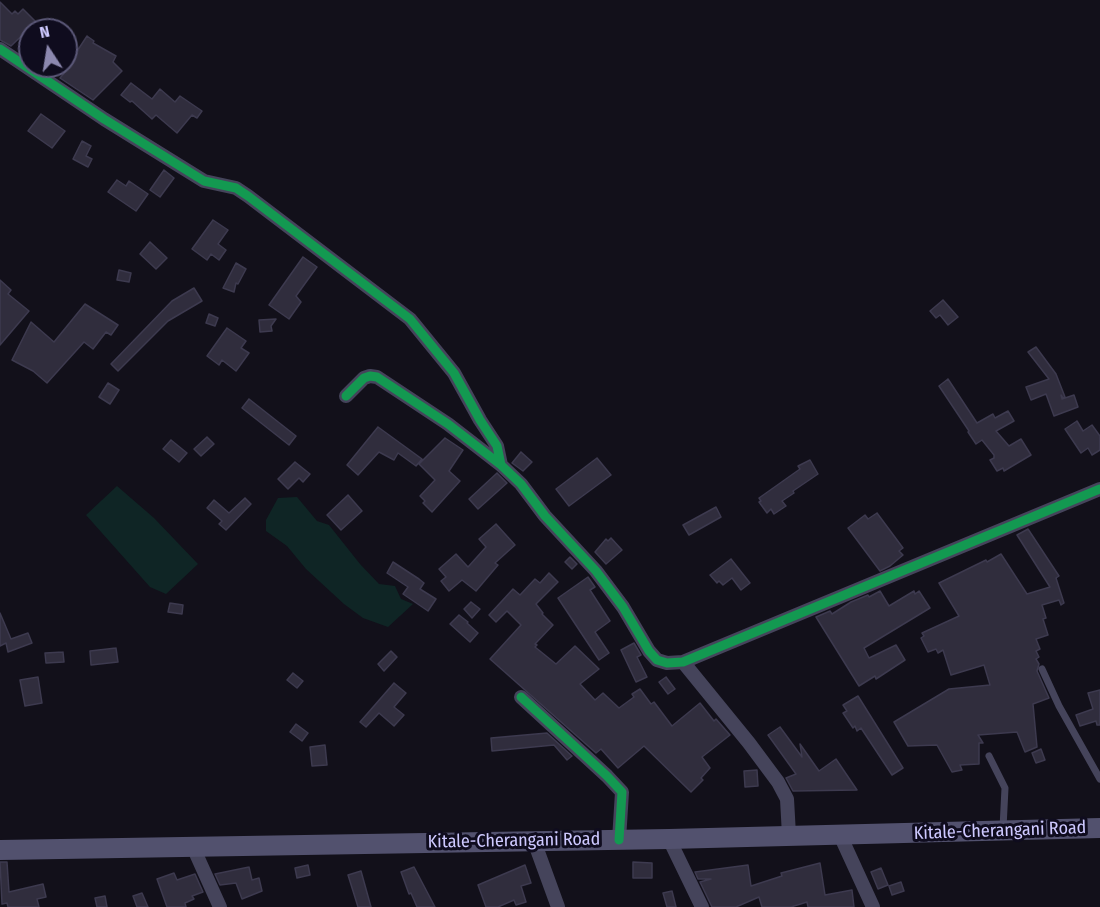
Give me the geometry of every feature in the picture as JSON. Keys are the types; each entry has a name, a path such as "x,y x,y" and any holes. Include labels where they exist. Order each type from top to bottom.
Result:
{"main road":[{"name":"Kitale-Cherangani Road","path":"0,850 669,839 1100,828"}],"street":[{"path":"0,49 104,119 204,181 236,188 410,319 454,373 497,446 501,465"},
{"path":"346,396 364,378 377,377 448,424 501,465 522,484 545,516 596,571 623,608 653,656 667,663 683,662 1100,489"},
{"path":"683,662 778,782 787,799 789,835"},
{"path":"520,697 622,792 619,840"},
{"path":"840,835 873,907"},
{"path":"669,839 702,907"},
{"path":"534,841 558,907"},
{"path":"193,847 220,907"}],"lane":[{"path":"1042,669 1059,706 1100,779"},
{"path":"989,756 1005,788 1002,831"}],"green space":[{"path":"117,486 154,518 198,564 166,594 150,587 86,515"},
{"path":"297,497 317,521 329,525 379,584 395,586 401,599 413,604 388,627 363,618 344,604 306,569 287,546 266,531 266,520 278,498"}],"building":[{"path":"0,2 12,14 15,11 18,14 23,9 32,18 18,18 18,39 11,46 0,40"},
{"path":"87,36 94,41 93,43 116,56 113,62 122,71 93,100 60,78 78,78 78,50"},
{"path":"131,83 152,99 160,89 175,102 180,96 202,111 197,118 192,115 177,133 156,115 152,119 132,101 130,102 121,95"},
{"path":"41,114 65,131 52,148 28,131"},
{"path":"82,141 91,146 86,156 92,159 88,167 73,159"},
{"path":"164,170 174,178 160,197 150,190"},
{"path":"117,180 126,186 129,181 148,194 136,211 108,192"},
{"path":"213,220 228,230 218,244 226,250 219,260 211,254 207,260 192,249"},
{"path":"150,242 167,258 156,269 140,254"},
{"path":"303,257 317,267 296,296 301,302 289,319 269,305"},
{"path":"236,263 246,269 238,284 236,283 234,292 223,288"},
{"path":"119,270 131,273 129,282 117,280"},
{"path":"0,280 11,290 8,294 29,311 0,345"},
{"path":"194,288 202,301 168,321 118,371 111,364 172,301"},
{"path":"943,300 958,317 948,325 940,315 936,318 930,311"},
{"path":"85,304 118,325 111,335 106,332 93,349 84,342 47,383 33,371 12,360 31,322 54,342"},
{"path":"209,314 218,318 215,326 206,323"},
{"path":"276,319 271,326 272,331 260,332 259,320"},
{"path":"227,328 246,341 241,348 249,353 236,371 222,360 219,365 207,356"},
{"path":"1036,347 1056,374 1065,397 1061,395 1062,399 1074,395 1078,407 1054,416 1046,394 1031,400 1026,387 1049,379 1028,352"},
{"path":"948,379 977,423 993,414 995,418 1008,411 1014,421 996,431 1009,446 1021,439 1031,455 1004,471 1003,468 997,471 990,460 994,458 994,455 982,440 976,444 939,386"},
{"path":"108,383 119,390 110,404 99,397"},
{"path":"249,399 296,436 289,445 242,408"},
{"path":"1077,421 1083,431 1092,425 1100,436 1100,450 1092,455 1088,448 1081,453 1065,429"},
{"path":"378,427 422,459 416,466 398,453 394,460 379,452 358,475 347,465"},
{"path":"207,437 214,444 201,456 194,449"},
{"path":"445,438 463,450 449,471 460,481 432,512 420,496 435,480 419,464"},
{"path":"171,440 187,453 179,462 163,449"},
{"path":"521,452 532,462 523,471 512,463"},
{"path":"597,458 611,475 569,506 556,489"},
{"path":"810,460 818,474 782,501 786,506 774,514 771,509 767,513 759,502 761,501 759,498 800,469 798,466"},
{"path":"295,462 310,474 303,482 299,478 288,489 278,479"},
{"path":"497,473 507,483 478,509 469,499"},
{"path":"348,495 362,511 341,530 327,515"},
{"path":"245,498 251,504 226,530 219,524 222,521 207,508 214,500 229,513"},
{"path":"716,507 721,517 689,535 683,525"},
{"path":"877,513 903,548 899,551 903,555 880,571 848,528 865,515 868,519"},
{"path":"496,524 515,545 495,563 498,565 476,591 462,580 449,591 441,581 446,577 439,569 456,554 468,567 486,547 479,539"},
{"path":"1028,529 1059,576 1056,578 1064,603 1061,605 1059,600 1042,605 1048,635 1036,639 1040,649 1036,651 1039,657 1036,659 1039,664 1037,671 1049,698 1033,704 1037,747 1025,752 1017,732 978,735 983,743 979,743 979,764 960,765 962,770 952,772 937,745 908,746 894,722 949,689 990,685 984,665 951,675 943,650 938,653 936,649 928,652 921,638 924,636 922,633 959,616 939,583 1001,554 1027,594 1050,587 1017,535"},
{"path":"611,538 622,550 606,564 595,552 606,539 608,541"},
{"path":"570,557 577,564 572,569 565,562"},
{"path":"731,559 750,583 741,590 732,578 723,585 719,581 717,583 710,575"},
{"path":"393,562 424,583 420,589 436,599 428,611 403,594 408,587 387,573"},
{"path":"549,573 558,582 536,604 553,625 535,644 537,645 535,647 556,664 575,646 599,669 580,684 595,700 603,693 619,708 634,697 632,694 640,689 651,704 654,702 672,726 700,703 714,721 716,719 730,735 702,757 710,768 701,778 703,780 691,792 644,746 618,768 601,749 596,753 490,659 521,625 507,611 496,622 489,615 513,589 520,595 535,579 540,583"},
{"path":"588,577 595,587 590,590 610,621 595,632 609,653 599,660 558,598"},
{"path":"880,591 889,606 914,591 915,594 919,591 930,608 864,648 869,658 896,645 905,660 876,679 875,676 859,686 816,617 830,611 832,614 851,602"},
{"path":"471,602 480,609 472,618 464,609"},
{"path":"170,603 183,605 182,614 168,612"},
{"path":"0,613 11,639 28,633 32,643 8,652 6,643 0,646"},
{"path":"459,615 478,633 470,642 450,624"},
{"path":"634,643 641,655 637,657 647,677 636,682 621,650"},
{"path":"116,648 118,662 91,665 90,651"},
{"path":"391,651 397,657 384,671 378,664"},
{"path":"63,652 64,662 46,663 45,653"},
{"path":"293,673 303,681 297,688 287,680"},
{"path":"38,677 42,703 25,706 20,680"},
{"path":"666,677 675,689 668,694 659,682"},
{"path":"394,683 406,693 394,707 404,715 394,726 379,713 366,727 360,722"},
{"path":"1100,690 1100,725 1097,725 1096,721 1080,726 1076,715 1093,709 1088,693"},
{"path":"858,696 903,768 892,775 861,728 857,731 855,726 853,728 843,713 847,711 843,705"},
{"path":"296,724 308,733 302,741 290,732"},
{"path":"780,727 802,757 800,744 819,771 836,759 857,790 793,791 786,778 796,774 768,735"},
{"path":"547,733 572,756 567,760 554,745 492,751 491,738"},
{"path":"325,745 327,765 312,766 310,747"},
{"path":"1041,749 1045,760 1036,763 1032,753"},
{"path":"757,770 758,786 745,787 744,771"},
{"path":"0,862 7,862 9,892 43,884 46,897 37,899 39,907 8,907 7,903 2,904"},
{"path":"633,862 652,863 652,878 633,878"},
{"path":"820,863 825,895 852,890 854,907 808,907 807,902 791,907 762,907 759,897 736,907 712,907 700,882 711,879 698,879 695,872 748,865 751,886 782,876 781,873"},
{"path":"308,865 310,875 297,878 295,868"},
{"path":"525,865 531,883 521,886 526,902 516,905 514,900 498,907 486,907 478,885"},
{"path":"249,867 252,880 259,878 262,891 242,899 236,883 220,885 215,874"},
{"path":"414,867 435,907 417,907 411,893 409,894 401,872"},
{"path":"881,868 888,885 878,889 871,872"},
{"path":"361,871 371,907 358,907 348,875"},
{"path":"174,873 177,880 195,874 203,892 192,896 194,899 185,903 186,907 167,907 157,879"},
{"path":"901,882 904,891 892,895 889,886"},
{"path":"672,891 676,907 667,907 663,893"},
{"path":"142,893 148,907 137,907 133,896"},
{"path":"105,896 107,907 97,907 95,898"}],"cycle path":[{"path":"0,49 104,119 204,181 236,188 410,319 454,373 497,446 501,465"},
{"path":"346,396 364,378 377,377 448,424 501,465 521,484 545,516 596,571 623,607 649,651 657,660 667,663 683,662 1100,489"},
{"path":"521,697 622,792 619,840"}]}
